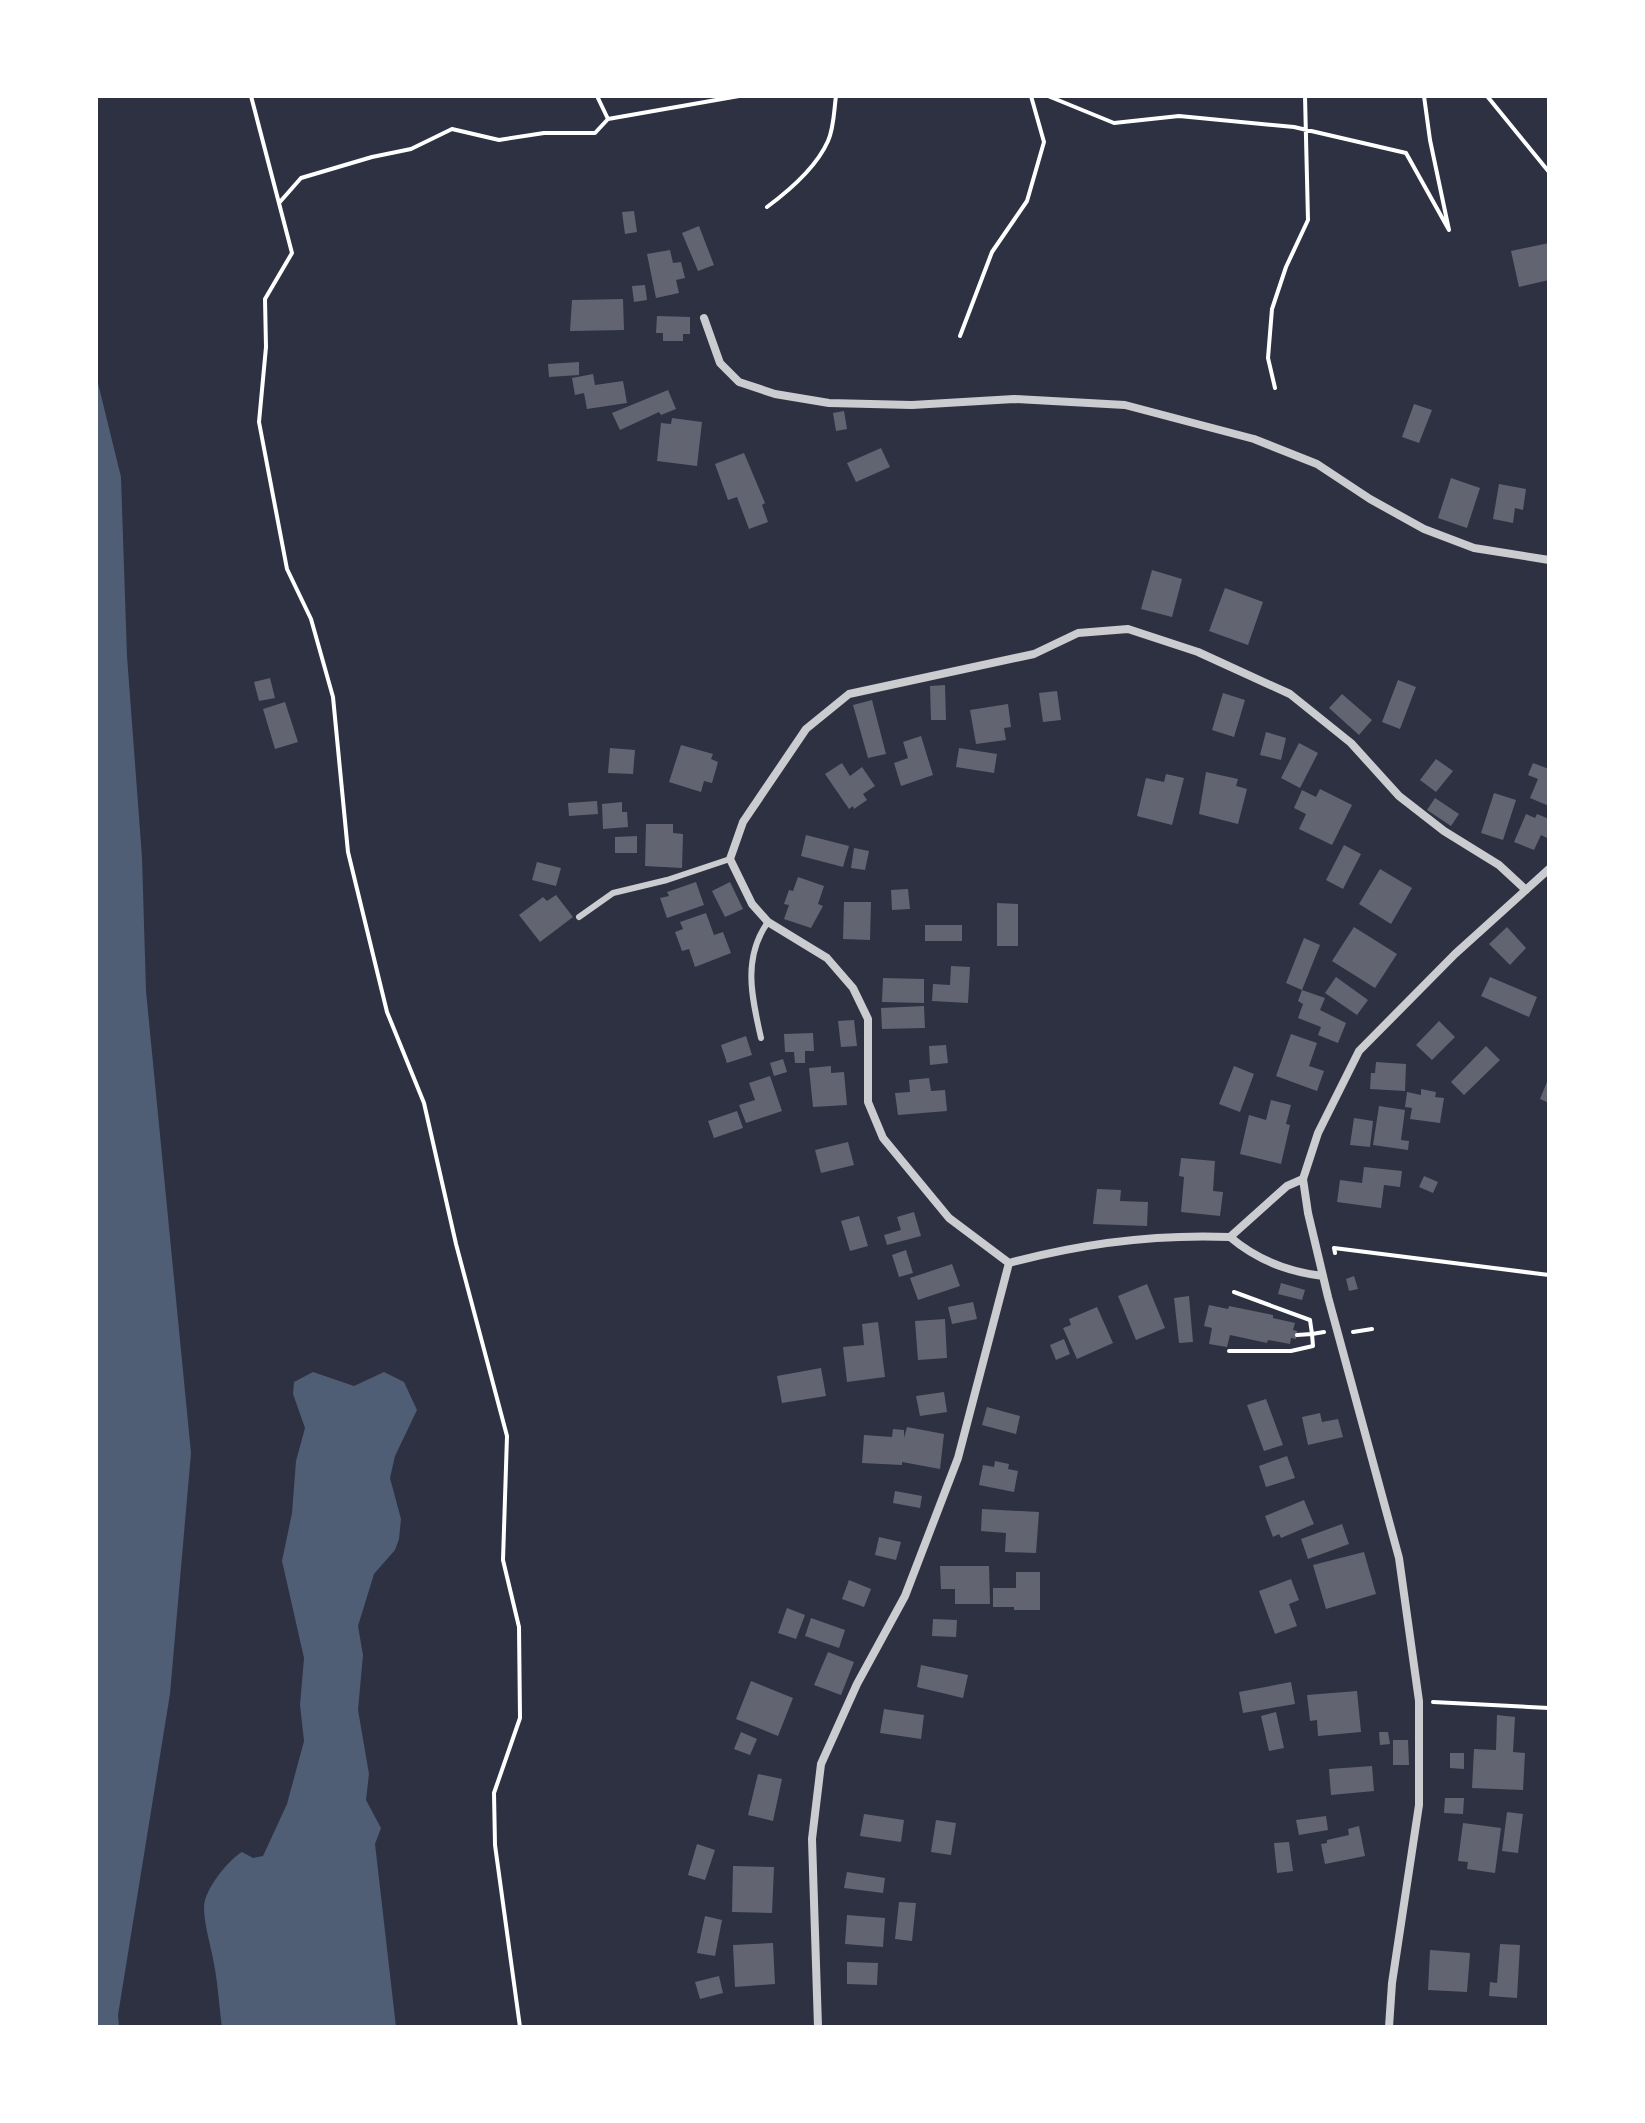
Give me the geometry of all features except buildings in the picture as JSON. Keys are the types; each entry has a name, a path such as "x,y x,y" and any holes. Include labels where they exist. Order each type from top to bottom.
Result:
{"street":[{"path":"704,318 720,363 739,382 775,394 829,403 912,405 1014,399 1125,405 1254,439 1317,464 1424,529 1474,548 1549,560"},
{"path":"1009,1263 949,1218 883,1138 868,1102 868,1019 853,988 827,958 768,922 752,904 730,859 743,822 806,729 849,694 1034,654 1078,633 1128,629 1198,652 1290,694 1351,743 1399,796 1444,831 1499,865 1526,890"},
{"path":"1389,2027 1392,1983 1419,1805 1419,1701 1399,1558 1323,1276 1303,1179 1318,1133 1359,1051 1455,954 1549,869"},
{"path":"1230,1237 1287,1186 1303,1179"},
{"path":"1009,1263 1067,1247 1177,1235 1230,1237 1246,1251 1296,1273 1323,1276"},
{"path":"818,2027 812,1839 821,1764 857,1684 905,1596 958,1458 1009,1263"}],"lane":[{"path":"579,917 613,893 667,880 730,859"},
{"path":"761,1038 751,997 750,972 758,936 768,922"}],"path":[{"path":"251,96 292,253 265,299 266,347 259,422 287,569 311,619 333,697 348,852 387,1012 424,1103 456,1244 507,1436 503,1560 519,1627 520,1718 494,1793 495,1845 520,2027"},
{"path":"597,96 608,119"},
{"path":"279,203 301,178 411,149 452,129 499,140 544,133 595,133 608,119 739,96"},
{"path":"767,207 787,192 816,160 829,139 836,96"},
{"path":"960,336 992,252 1027,201 1044,142 1031,96"},
{"path":"1048,96 1114,123 1179,116 1305,129 1406,153 1449,230 1424,96"},
{"path":"1275,388 1268,358 1272,309 1286,267 1308,220 1305,96"},
{"path":"1487,96 1549,172"},
{"path":"1334,1248 1549,1275"},
{"path":"1229,1351 1291,1351 1313,1346 1310,1320 1234,1292"},
{"path":"1339,1336 1372,1329"},
{"path":"1297,1335 1325,1332"},
{"path":"1419,1701 1549,1708"}],"water":[{"path":"96,375 121,477 127,656 142,857 146,991 191,1453 170,1694 118,2015 119,2027 96,2027"},
{"path":"313,1372 354,1386 384,1372 404,1382 417,1410 395,1456 390,1478 401,1519 399,1539 395,1550 374,1574 358,1626 363,1655 358,1710 369,1774 366,1800 381,1828 375,1844 396,2027 222,2027 205,1921 205,1900 224,1868 242,1852 253,1858 263,1856 287,1804 304,1741 300,1705 304,1658 282,1561 292,1513 296,1461 305,1428 293,1394 294,1382"}]}
